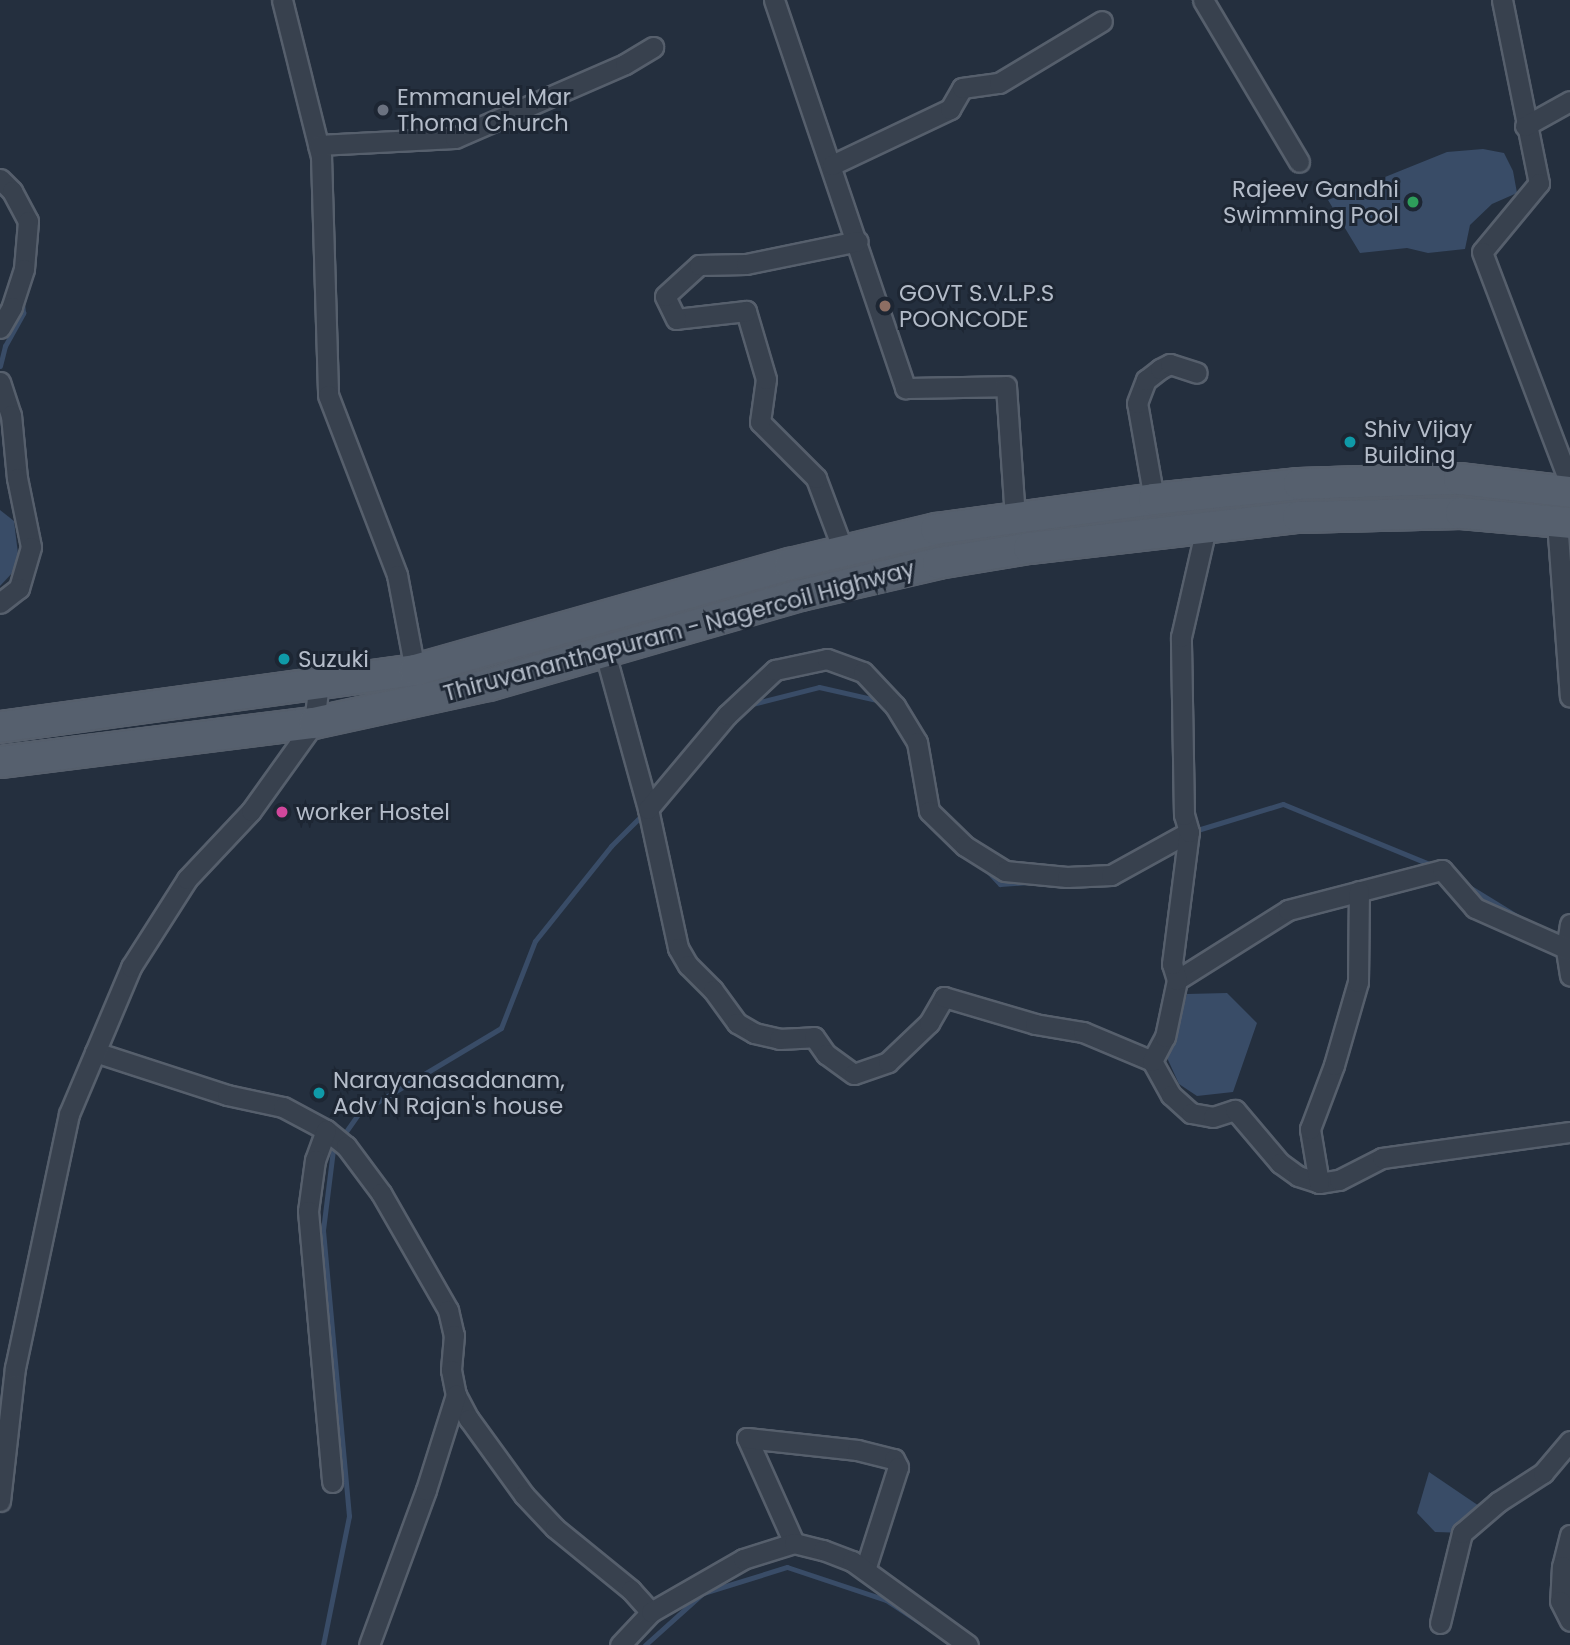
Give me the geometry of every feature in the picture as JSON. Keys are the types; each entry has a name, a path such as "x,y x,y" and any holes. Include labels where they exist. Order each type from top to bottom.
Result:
{"main road":[{"name":"Thiruvananthapuram - Nagercoil Highway","path":"0,727 415,670 843,550 936,529 1154,499 1299,484 1460,479 1570,492"},
{"name":"Thiruvananthapuram - Nagercoil Highway","path":"0,762 314,723 489,685 801,595 938,563 1062,543 1298,517 1461,513 1564,522"}],"street":[{"path":"282,0 318,145 328,395 397,575 415,670"},
{"path":"774,0 858,241 905,388 1006,386 1014,519"},
{"path":"1203,0 1299,162"},
{"path":"1502,0 1525,127 1539,183 1482,252 1570,484"},
{"path":"832,165 950,109 962,88 999,83 1102,21"},
{"path":"318,145 455,138 625,64 653,47"},
{"path":"1525,127 1570,101"},
{"path":"0,179 12,191 28,221 24,269 12,307 0,328"},
{"path":"843,550 816,478 760,422 766,379 746,311 676,319 665,296 699,265 746,264 858,241"},
{"path":"1154,499 1137,403 1146,380 1160,369 1170,364 1197,373"},
{"path":"0,382 11,415 17,478 32,547 19,588 0,603"},
{"path":"1564,522 1570,696"},
{"path":"1153,1061 1165,1037 1178,980 1172,964 1189,832 1184,815 1181,636 1206,528"},
{"path":"605,653 648,809 677,948 737,1023 754,1033 779,1039 814,1037 826,1054 854,1074 888,1062 929,1023 944,997 1035,1024 1083,1032 1153,1061 1171,1095 1191,1113 1213,1117 1235,1110 1280,1163 1298,1176 1319,1183 1339,1180 1382,1158 1570,1132"},
{"path":"648,809 727,715 775,670 827,659 863,672 895,706 917,742 929,811 965,846 1005,871 1067,877 1111,875 1189,832"},
{"path":"0,1501 15,1368 69,1114 131,967 187,879 251,811 314,723 318,684"},
{"path":"1178,980 1288,910 1441,870 1475,908 1569,939 1570,976"},
{"path":"1319,1183 1310,1129 1334,1065 1358,982 1360,891"},
{"path":"95,1052 227,1095 283,1107 326,1130 346,1146 381,1193 448,1310 454,1335 451,1370 456,1395 495,1457 524,1495 555,1528 631,1590 651,1612"},
{"path":"326,1130 315,1160 308,1211 332,1482"},
{"path":"369,1645 456,1395"},
{"path":"794,1543 747,1438 856,1450 894,1459 898,1467 865,1570"},
{"path":"1440,1623 1462,1534 1498,1502 1543,1473 1570,1441"},
{"path":"1570,1535 1562,1566 1560,1601 1570,1621"},
{"path":"620,1645 651,1612 743,1559 794,1543 823,1550 865,1570 968,1645"}],"water":[{"name":"Rajeev Gandhi Swimming Pool","path":"1483,149 1504,153 1513,171 1517,193 1492,204 1470,225 1465,249 1428,253 1407,248 1360,253 1328,200 1447,152"},
{"path":"0,510 14,521 19,562 0,586"},
{"path":"1227,993 1257,1023 1233,1092 1197,1096 1179,1084 1163,1049 1178,1022 1187,994"},
{"path":"1429,1472 1485,1510 1468,1533 1435,1532 1417,1513"}],"waterway":[{"path":"0,366 5,346 23,313 22,301"},
{"path":"748,705 819,687 881,701"},
{"path":"1194,831 1283,804 1434,866"},
{"path":"323,1645 349,1516 323,1230 333,1150 359,1113 501,1028 535,941 611,846 643,814"},
{"path":"985,868 1000,884 1028,882"},
{"path":"1464,884 1518,917"},
{"path":"645,1645 703,1593 787,1567 886,1600 924,1625"}],"place":[{"name":"Emmanuel Mar Thoma Church","path":"383,110"},
{"name":"Rajeev Gandhi Swimming Pool","path":"1413,202"},
{"name":"GOVT S.V.L.P.S POONCODE","path":"885,306"},
{"name":"Shiv Vijay Building","path":"1350,442"},
{"name":"Suzuki","path":"284,659"},
{"name":"worker Hostel","path":"282,812"},
{"name":"Narayanasadanam, Adv N Rajan's house","path":"319,1093"}]}
